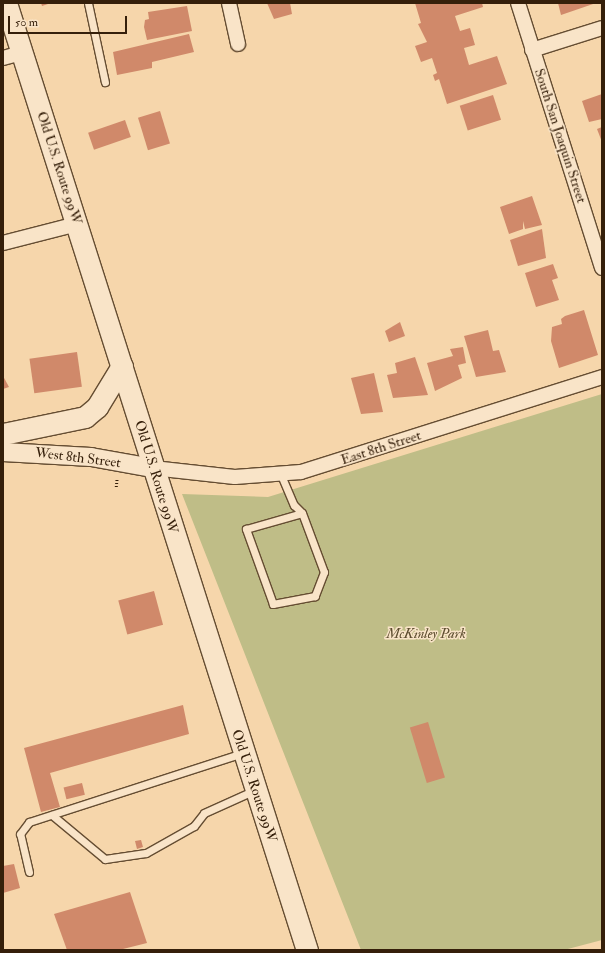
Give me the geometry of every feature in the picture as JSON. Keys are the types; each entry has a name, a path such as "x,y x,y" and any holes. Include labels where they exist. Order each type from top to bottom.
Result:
{"main road":[{"name":"Old U.S. Route 99W","path":"6,3 13,55 77,224 243,753 307,950"},
{"path":"3,434 85,417 97,408 122,366"}],"street":[{"path":"229,3 238,44"},
{"name":"South San Joaquin Street","path":"518,3 602,268"},
{"path":"532,50 602,28"},
{"path":"3,243 77,224"},
{"name":"East 8th Street","path":"153,468 235,477 281,475 338,461 602,377"},
{"name":"West 8th Street","path":"3,452 91,456 153,468"}],"lane":[{"path":"88,3 105,82"},
{"path":"281,475 294,505 302,513 324,572 320,589 315,596 273,604 246,529 302,513"},
{"path":"29,872 20,834 28,822 243,753"},
{"path":"52,815 105,859 146,853 194,826 204,813 255,790"}],"path":[{"path":"116,487 117,478"}],"green space":[{"name":"McKinley Park","path":"602,394 602,940 564,950 361,950 182,494 268,497"}],"building":[{"path":"41,3 51,3 42,6"},
{"path":"267,3 290,3 292,14 274,19"},
{"path":"415,3 482,3 483,7 455,16 460,31 470,28 475,45 464,48 469,65 497,56 507,84 447,104 439,79 435,81 433,75 437,73 432,58 421,62 415,46 427,42 418,24 421,23"},
{"path":"558,3 596,3 561,15"},
{"path":"187,6 192,31 147,40 144,27 145,20 149,19 148,12"},
{"path":"189,34 194,52 152,62 152,68 117,75 113,52"},
{"path":"602,94 602,119 589,122 582,101"},
{"path":"493,95 501,120 468,131 460,106"},
{"path":"160,111 170,144 148,150 138,118"},
{"path":"125,120 131,137 94,150 88,133"},
{"path":"602,127 602,142 597,129"},
{"path":"532,196 542,225 525,229 523,221 523,229 509,234 500,207"},
{"path":"542,229 546,258 518,266 510,240"},
{"path":"553,264 558,278 552,280 559,300 536,307 525,273"},
{"path":"584,310 598,355 559,368 551,341 552,327 562,324 561,319 565,316"},
{"path":"400,322 405,336 389,342 385,331"},
{"path":"488,330 493,351 499,350 506,372 476,377 464,336"},
{"path":"463,347 466,363 458,365 462,378 435,391 427,363 453,356 450,349"},
{"path":"77,352 82,387 34,393 29,359"},
{"path":"415,357 428,395 393,398 387,375 397,373 395,363"},
{"path":"374,373 383,412 361,414 351,378"},
{"path":"3,376 9,387 3,389"},
{"path":"154,591 163,625 127,634 118,601"},
{"path":"183,705 189,734 50,773 60,807 41,812 24,748"},
{"path":"428,722 445,777 427,783 410,728"},
{"path":"82,783 85,795 66,799 64,788"},
{"path":"141,840 143,847 137,849 135,841"},
{"path":"14,864 20,888 3,893 3,866"},
{"path":"130,892 147,943 119,950 67,950 54,914"}]}
